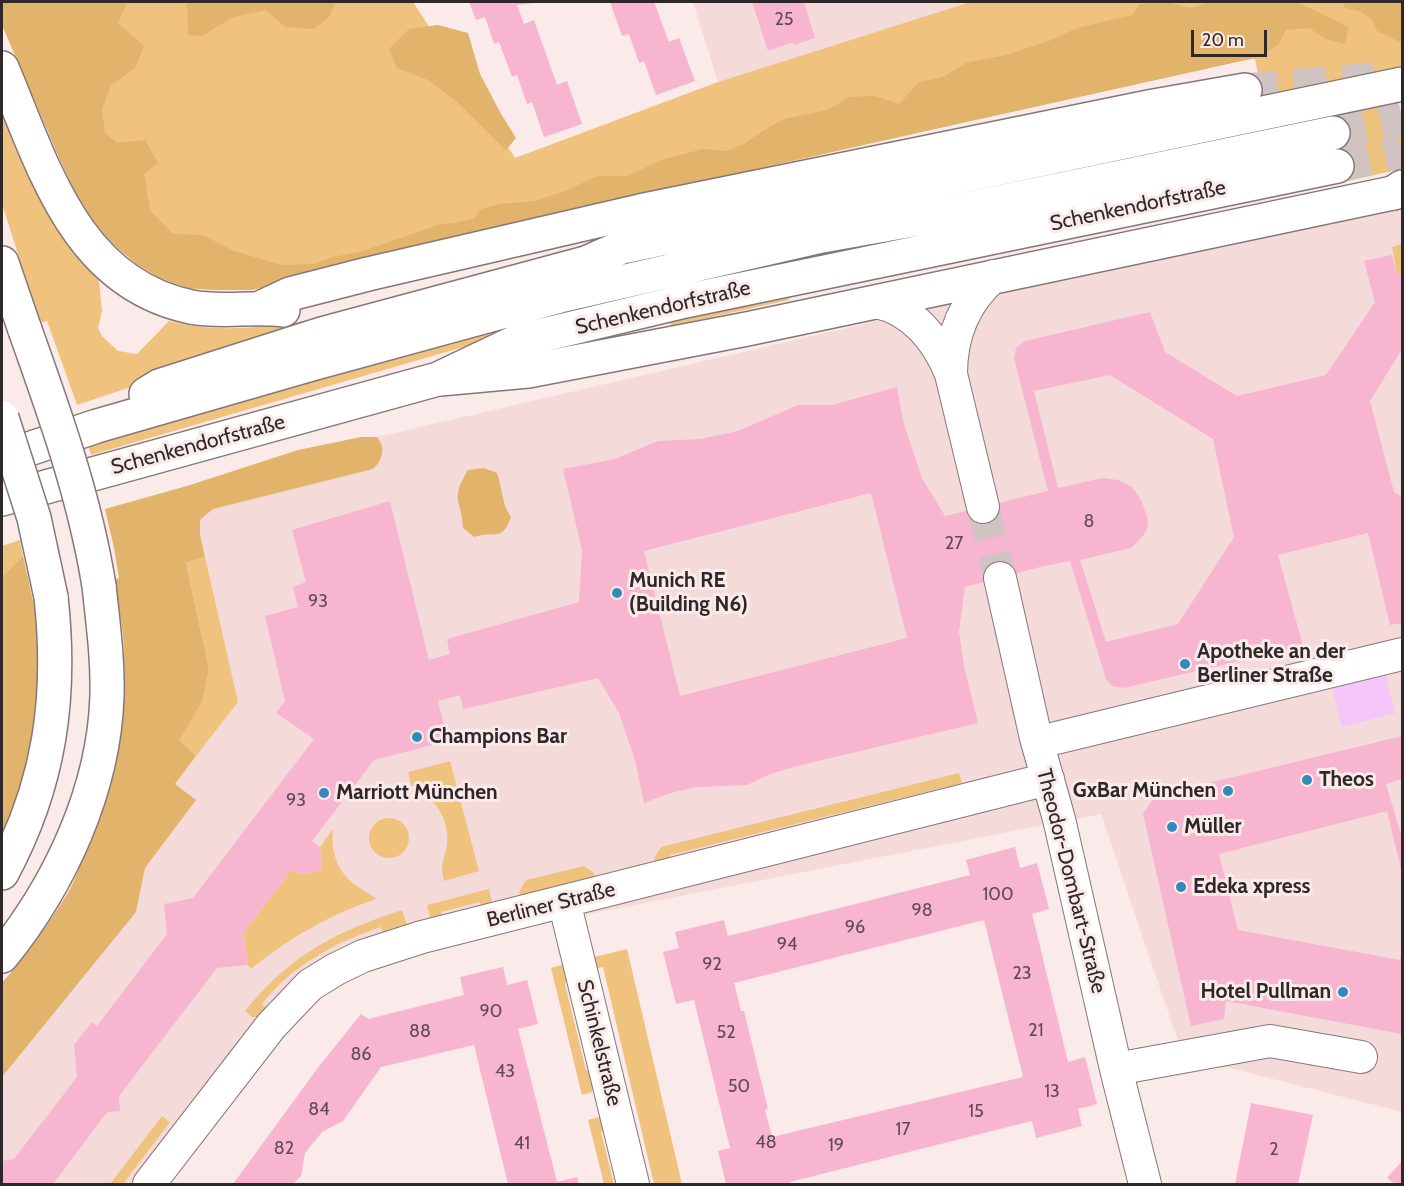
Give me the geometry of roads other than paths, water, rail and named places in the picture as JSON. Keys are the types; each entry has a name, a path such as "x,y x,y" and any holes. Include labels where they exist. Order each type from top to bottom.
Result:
{"main road":[{"path":"2,68 65,212 95,253 114,271 162,300 194,308 226,311 261,308 292,312 369,298 580,248 622,248"},
{"path":"97,426 159,386 322,334 586,263 622,248 1396,89"},
{"path":"261,308 290,294 368,274 640,211 1144,108 1245,90"},
{"name":"Schenkendorfstraße","path":"2,458 97,426 418,334 560,296 822,236 918,219 1333,133"},
{"name":"Schenkendorfstraße","path":"2,499 438,379 518,341 685,301 1337,166"},
{"path":"438,379 528,371 876,302 1399,191"},
{"path":"2,263 78,488 99,586 106,651 107,698 95,769 80,820 61,868 29,919 2,956"},
{"path":"2,418 34,518 51,597 55,632 55,698 50,736 34,802 2,873"}],"street":[{"path":"951,374 953,345 965,312 977,292 994,276"},
{"path":"876,302 896,308 916,322 938,347 951,374 983,507"},
{"name":"Theodor-Dombart-Straße","path":"1000,578 1036,738 1059,819 1145,1185"},
{"path":"1056,738 1402,654"},
{"name":"Berliner Straße","path":"149,1185 271,1026 310,985 336,969 422,937 1048,779"},
{"name":"Schinkelstraße","path":"564,901 633,1185"},
{"path":"1116,1069 1270,1041 1361,1056"}],"tunnel":[{"path":"1245,90 1374,79"},
{"path":"1333,133 1402,118"},
{"path":"1337,166 1402,152"},
{"path":"983,507 1000,578"}],"place":[{"name":"Munich RE (Building N6)","path":"617,593"},
{"name":"Apotheke an der Berliner Straße","path":"1185,664"},
{"name":"Champions Bar","path":"417,737"},
{"name":"Theos","path":"1307,780"},
{"name":"GxBar München","path":"1228,791"},
{"name":"Marriott München","path":"324,793"},
{"name":"Müller","path":"1172,827"},
{"name":"Edeka xpress","path":"1181,887"},
{"name":"Hotel Pullman","path":"1343,992"}]}
